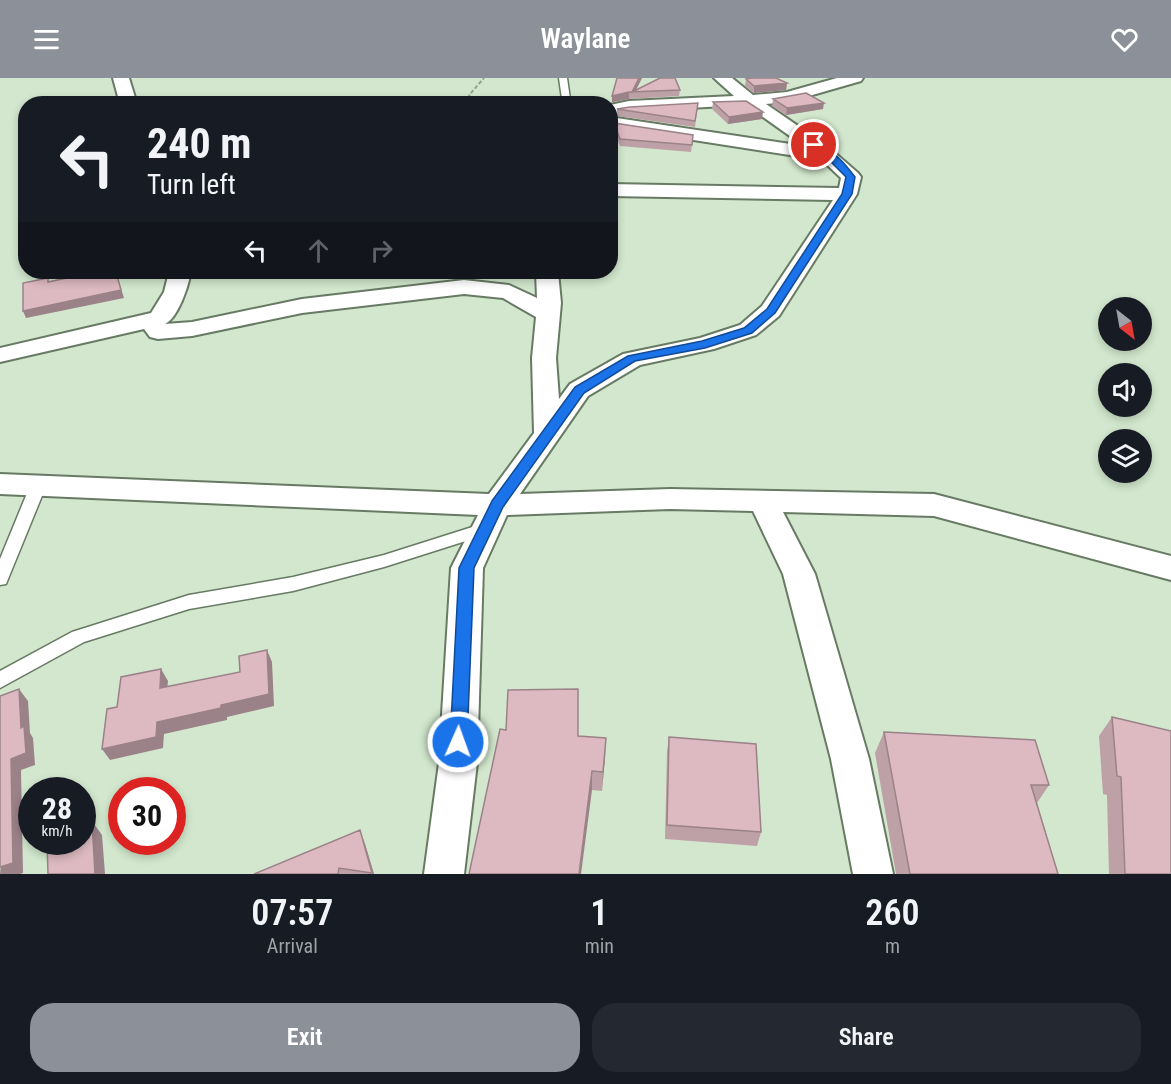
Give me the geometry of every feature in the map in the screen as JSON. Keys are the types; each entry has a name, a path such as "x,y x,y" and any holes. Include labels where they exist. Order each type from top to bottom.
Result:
{"street":[{"path":"121,78 127,96"},
{"path":"444,874 458,763 467,568 491,517 547,432 579,390 602,374 632,358 705,344 748,330 771,311 847,194 851,177 832,157 750,101 722,78"},
{"path":"618,108 750,101 788,96 855,78"},
{"path":"618,123 710,134 746,143 832,157"},
{"path":"618,190 847,194"},
{"path":"0,355 160,318 175,292 178,279"},
{"path":"547,279 548,314 544,358 547,432"},
{"path":"150,320 158,332 192,329 302,306 464,288 509,291 548,314"},
{"path":"0,484 491,517 670,499 934,505 1171,568"},
{"path":"763,502 799,574 850,759 873,874"}],"lane":[{"path":"563,78 566,96"},
{"path":"0,579 38,486"},
{"path":"0,680 78,637 189,602 293,584 384,561 491,517"}],"path":[{"path":"469,96 484,78"}],"building":[{"path":"617,78 639,78 632,92 612,96"},
{"path":"660,78 675,78 680,90 632,92"},
{"path":"776,78 787,83 754,86 746,79"},
{"path":"806,93 824,103 787,108 773,99"},
{"path":"746,101 763,112 729,117 713,102"},
{"path":"698,103 695,121 618,109"},
{"path":"618,124 693,135 692,145 620,139"},
{"path":"43,279 48,279 48,282 62,279 118,279 121,290 23,311 23,283"},
{"path":"267,650 269,694 221,705 221,708 157,722 156,737 102,749 107,709 117,707 121,677 161,669 160,688 240,672 239,656"},
{"path":"19,689 21,728 24,726 26,753 11,759 13,863 0,867 0,696"},
{"path":"578,689 578,736 606,738 603,772 592,771 579,874 469,874 500,729 506,730 508,690"},
{"path":"1112,717 1171,731 1171,874 1125,874 1121,777 1117,776"},
{"path":"884,732 1035,740 1049,785 1031,785 1058,874 910,874"},
{"path":"669,737 756,744 761,832 667,825"},
{"path":"360,830 372,873 339,868 338,874 254,874"},
{"path":"47,855 94,855 95,874 48,874"}],"route":[{"path":"458,742 467,568 497,505 579,390 602,374 632,358 705,344 748,330 771,311 847,194 851,177 832,157 814,145"}]}
